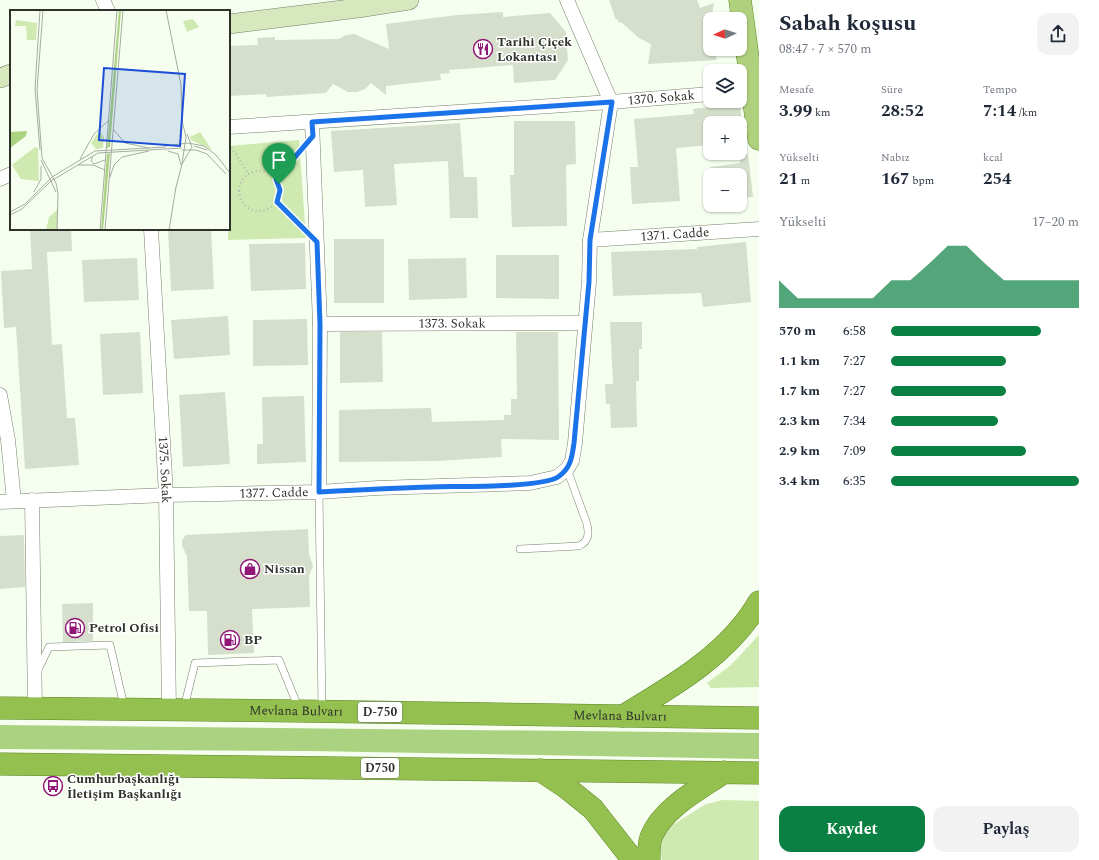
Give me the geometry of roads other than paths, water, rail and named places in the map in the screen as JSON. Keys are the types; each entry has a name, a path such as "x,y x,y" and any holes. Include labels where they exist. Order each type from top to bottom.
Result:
{"highway":[{"path":"623,716 696,669 741,630 759,602"},
{"name":"Mevlana Bulvarı","path":"0,708 176,711 322,711 759,718"},
{"name":"D750","path":"0,764 759,773"},
{"path":"540,770 567,788 594,810 633,860"},
{"path":"649,860 651,837 656,826 680,803 724,772"}],"main road":[{"path":"230,24 409,0"},
{"path":"740,0 744,64"},
{"path":"0,78 10,74"},
{"path":"747,94 759,139"}],"street":[{"path":"102,0 107,10"},
{"path":"567,0 612,102 590,240 585,323 574,443 572,461 567,469"},
{"name":"1370. Sokak","path":"230,127 313,129 703,95"},
{"path":"313,129 320,324 319,492"},
{"path":"0,179 10,174"},
{"name":"1371. Cadde","path":"590,240 759,229"},
{"name":"1375. Sokak","path":"151,230 176,711"},
{"name":"1373. Sokak","path":"320,324 585,323"},
{"path":"0,395 8,440 14,501"},
{"name":"1377. Cadde","path":"0,502 166,495 319,492 377,488 530,483 557,477 567,469"},
{"path":"32,500 35,709"}],"lane":[{"path":"520,549 579,546 586,541 589,532 587,524 567,469"},
{"path":"319,492 322,711"},
{"path":"35,676 49,647 110,645 125,710"},
{"path":"176,711 195,663 279,660 299,711"}],"place":[{"name":"Tarihi Çiçek Lokantası","path":"483,49"},
{"name":"Nissan","path":"250,569"},
{"name":"Petrol Ofisi","path":"75,628"},
{"name":"BP","path":"230,640"},
{"name":"Cumhurbaşkanlığı İletişim Başkanlığı","path":"53,786"}]}
